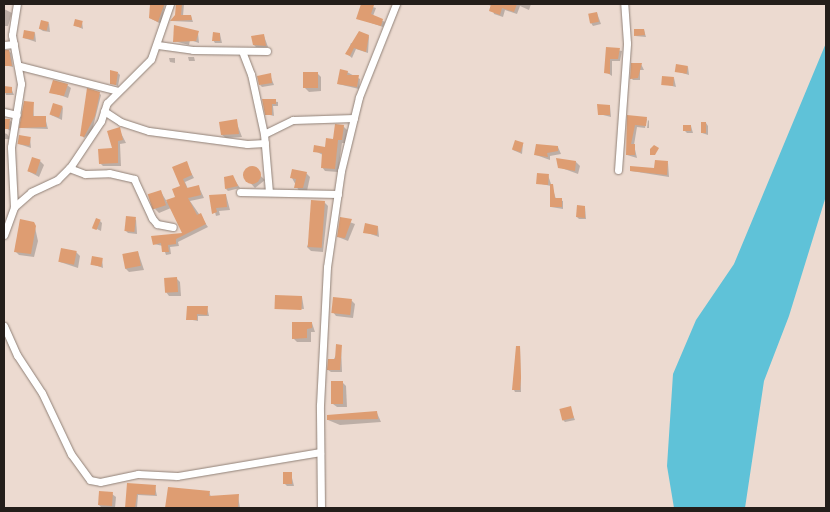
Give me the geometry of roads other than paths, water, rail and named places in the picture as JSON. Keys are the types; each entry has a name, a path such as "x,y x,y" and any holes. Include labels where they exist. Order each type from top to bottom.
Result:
{"street":[{"path":"4,235 14,206 11,147 20,66 14,44 17,4"},
{"path":"14,206 69,168 94,133 104,111 118,91 151,60 158,45 170,4"},
{"path":"321,508 320,452 327,267 338,194 354,118 396,4"},
{"path":"618,170 627,43 624,4"},
{"path":"4,44 14,44"},
{"path":"158,45 193,50 267,51"},
{"path":"242,51 251,74 264,134 270,192"},
{"path":"20,66 118,91"},
{"path":"104,111 121,122 149,131 247,144 265,143"},
{"path":"4,112 16,114"},
{"path":"264,134 294,120 354,118"},
{"path":"69,168 85,174 109,174 134,179 152,218 157,224 173,227"},
{"path":"240,192 338,194"},
{"path":"4,326 17,355 42,393 71,454 90,480 100,482 138,474 178,476 320,452"}],"water":[{"path":"826,43 826,196 789,316 764,381 745,508 674,508 667,466 673,374 696,320 734,264"}]}
